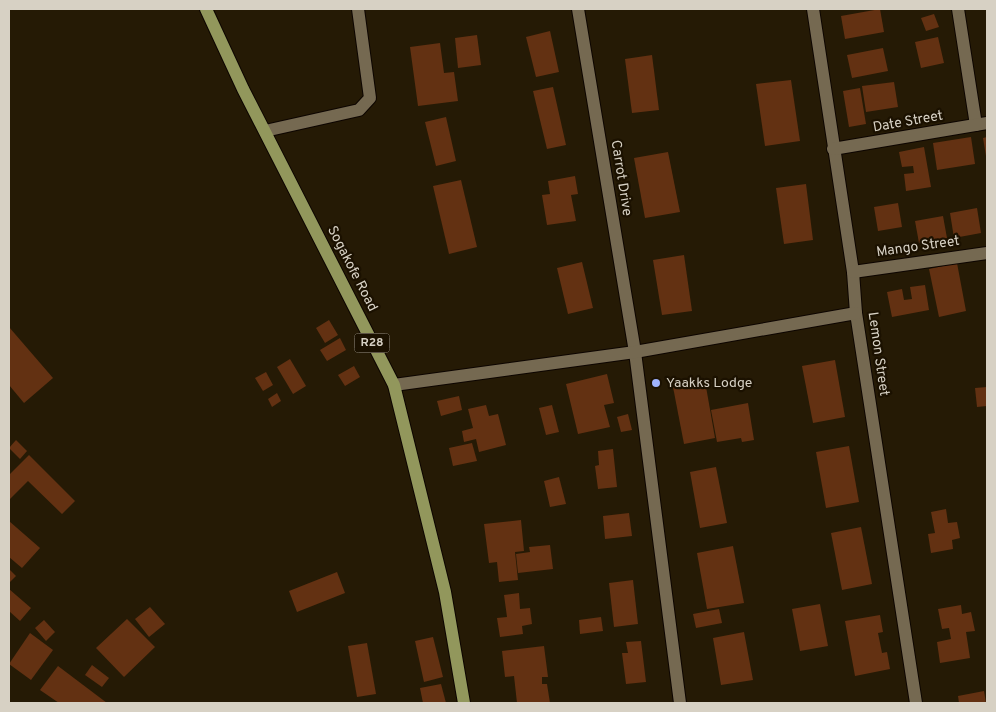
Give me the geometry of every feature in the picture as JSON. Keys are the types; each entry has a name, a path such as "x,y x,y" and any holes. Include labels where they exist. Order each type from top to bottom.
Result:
{"main road":[{"name":"Sogakofe Road","path":"206,9 265,131 394,385 445,592 464,703"}],"street":[{"path":"265,131 359,110 366,105 370,98 358,9"},
{"name":"Carrot Drive","path":"578,9 635,352 680,703"},
{"name":"Lemon Street","path":"813,9 853,272 856,314 916,703"},
{"path":"958,9 982,124"},
{"name":"Date Street","path":"833,150 982,124"},
{"name":"Mango Street","path":"853,272 987,253"},
{"path":"394,385 635,352 856,314"}],"building":[{"path":"880,9 884,32 845,39 841,16"},
{"path":"934,14 939,27 926,31 921,18"},
{"path":"550,31 559,72 536,77 526,37"},
{"path":"477,35 481,65 458,68 455,38"},
{"path":"938,37 944,63 921,68 915,42"},
{"path":"440,43 444,73 454,72 458,101 418,106 410,47"},
{"path":"883,48 888,71 852,78 847,55"},
{"path":"652,55 659,110 632,113 625,59"},
{"path":"791,80 800,141 765,146 756,84"},
{"path":"894,82 898,107 866,112 862,86"},
{"path":"553,87 566,145 547,149 533,91"},
{"path":"860,88 866,124 849,127 843,91"},
{"path":"446,117 456,161 436,166 425,122"},
{"path":"971,137 975,164 937,170 933,143"},
{"path":"987,137 987,156 986,156 983,138"},
{"path":"924,147 931,187 906,191 904,174 914,173 913,166 902,167 899,152"},
{"path":"668,152 680,212 645,218 634,158"},
{"path":"575,176 578,194 571,195 576,221 547,225 542,195 550,194 548,181"},
{"path":"461,180 477,247 449,254 433,186"},
{"path":"806,184 813,240 784,244 776,188"},
{"path":"898,203 902,227 878,231 874,207"},
{"path":"977,208 981,233 954,238 950,213"},
{"path":"943,216 947,238 919,243 915,221"},
{"path":"684,255 692,311 662,315 653,260"},
{"path":"582,262 593,308 568,314 557,268"},
{"path":"957,263 966,311 939,317 929,269"},
{"path":"925,285 929,310 892,317 887,292 902,289 904,300 912,299 910,287"},
{"path":"329,320 338,335 325,343 316,328"},
{"path":"9,327 53,378 24,403 9,385"},
{"path":"340,338 346,350 327,361 320,350"},
{"path":"290,359 306,386 293,394 277,367"},
{"path":"835,360 845,417 813,423 802,366"},
{"path":"354,366 360,377 345,386 338,375"},
{"path":"266,372 273,385 263,391 255,378"},
{"path":"607,374 614,403 604,405 610,427 578,434 566,384"},
{"path":"705,381 715,438 684,444 673,387"},
{"path":"987,387 987,406 977,407 975,388"},
{"path":"277,393 281,401 272,407 268,399"},
{"path":"459,396 462,410 441,416 437,401"},
{"path":"748,403 754,440 742,442 741,438 717,442 711,410"},
{"path":"486,405 489,416 498,414 506,445 479,452 476,439 464,442 462,431 473,428 468,409"},
{"path":"552,405 559,432 546,435 539,408"},
{"path":"628,414 632,430 621,432 617,417"},
{"path":"16,440 27,451 20,459 9,448"},
{"path":"472,443 477,461 453,466 449,448"},
{"path":"849,446 859,502 826,508 816,452"},
{"path":"613,449 617,487 598,489 595,466 599,465 598,451"},
{"path":"29,455 75,501 62,514 28,481 9,500 9,475"},
{"path":"716,467 727,523 700,528 690,472"},
{"path":"559,477 566,504 550,507 544,481"},
{"path":"946,509 948,523 957,522 960,538 952,540 953,549 931,553 928,534 935,533 931,512"},
{"path":"629,513 632,536 605,539 603,516"},
{"path":"521,520 524,551 515,552 518,580 499,582 497,562 489,563 484,524"},
{"path":"9,521 40,548 22,568 9,557"},
{"path":"861,527 872,584 842,590 831,533"},
{"path":"550,545 553,569 518,573 516,554 530,552 529,547"},
{"path":"733,546 744,603 707,609 697,553"},
{"path":"9,569 16,576 9,583"},
{"path":"337,572 345,593 297,612 289,591"},
{"path":"633,580 638,624 614,627 609,583"},
{"path":"9,589 31,608 20,621 9,611"},
{"path":"519,593 520,609 530,608 532,624 522,626 523,634 500,637 497,618 507,617 504,595"},
{"path":"820,604 828,646 800,651 792,609"},
{"path":"961,605 962,614 971,612 975,631 966,632 970,658 940,663 937,642 951,639 949,628 942,629 938,609"},
{"path":"150,607 165,624 149,637 135,619"},
{"path":"719,609 722,623 696,628 693,614"},
{"path":"880,615 883,632 878,633 882,653 887,652 890,669 855,676 845,621"},
{"path":"601,617 603,631 580,634 579,620"},
{"path":"127,619 155,647 124,677 96,648"},
{"path":"44,620 55,632 46,641 35,628"},
{"path":"744,632 753,680 721,685 713,638"},
{"path":"30,633 53,650 31,680 9,664"},
{"path":"433,637 443,677 424,682 415,641"},
{"path":"641,641 646,682 626,684 622,653 628,653 626,642"},
{"path":"367,643 376,694 357,697 348,646"},
{"path":"544,646 548,677 542,677 542,684 547,684 550,703 517,703 514,676 505,677 502,651"},
{"path":"92,665 109,678 102,687 85,675"},
{"path":"58,666 107,703 59,703 40,690"},
{"path":"441,684 446,703 423,703 420,688"},
{"path":"984,691 986,703 959,703 958,696"}],"place":[{"name":"Yaakks Lodge","path":"656,383"}]}
